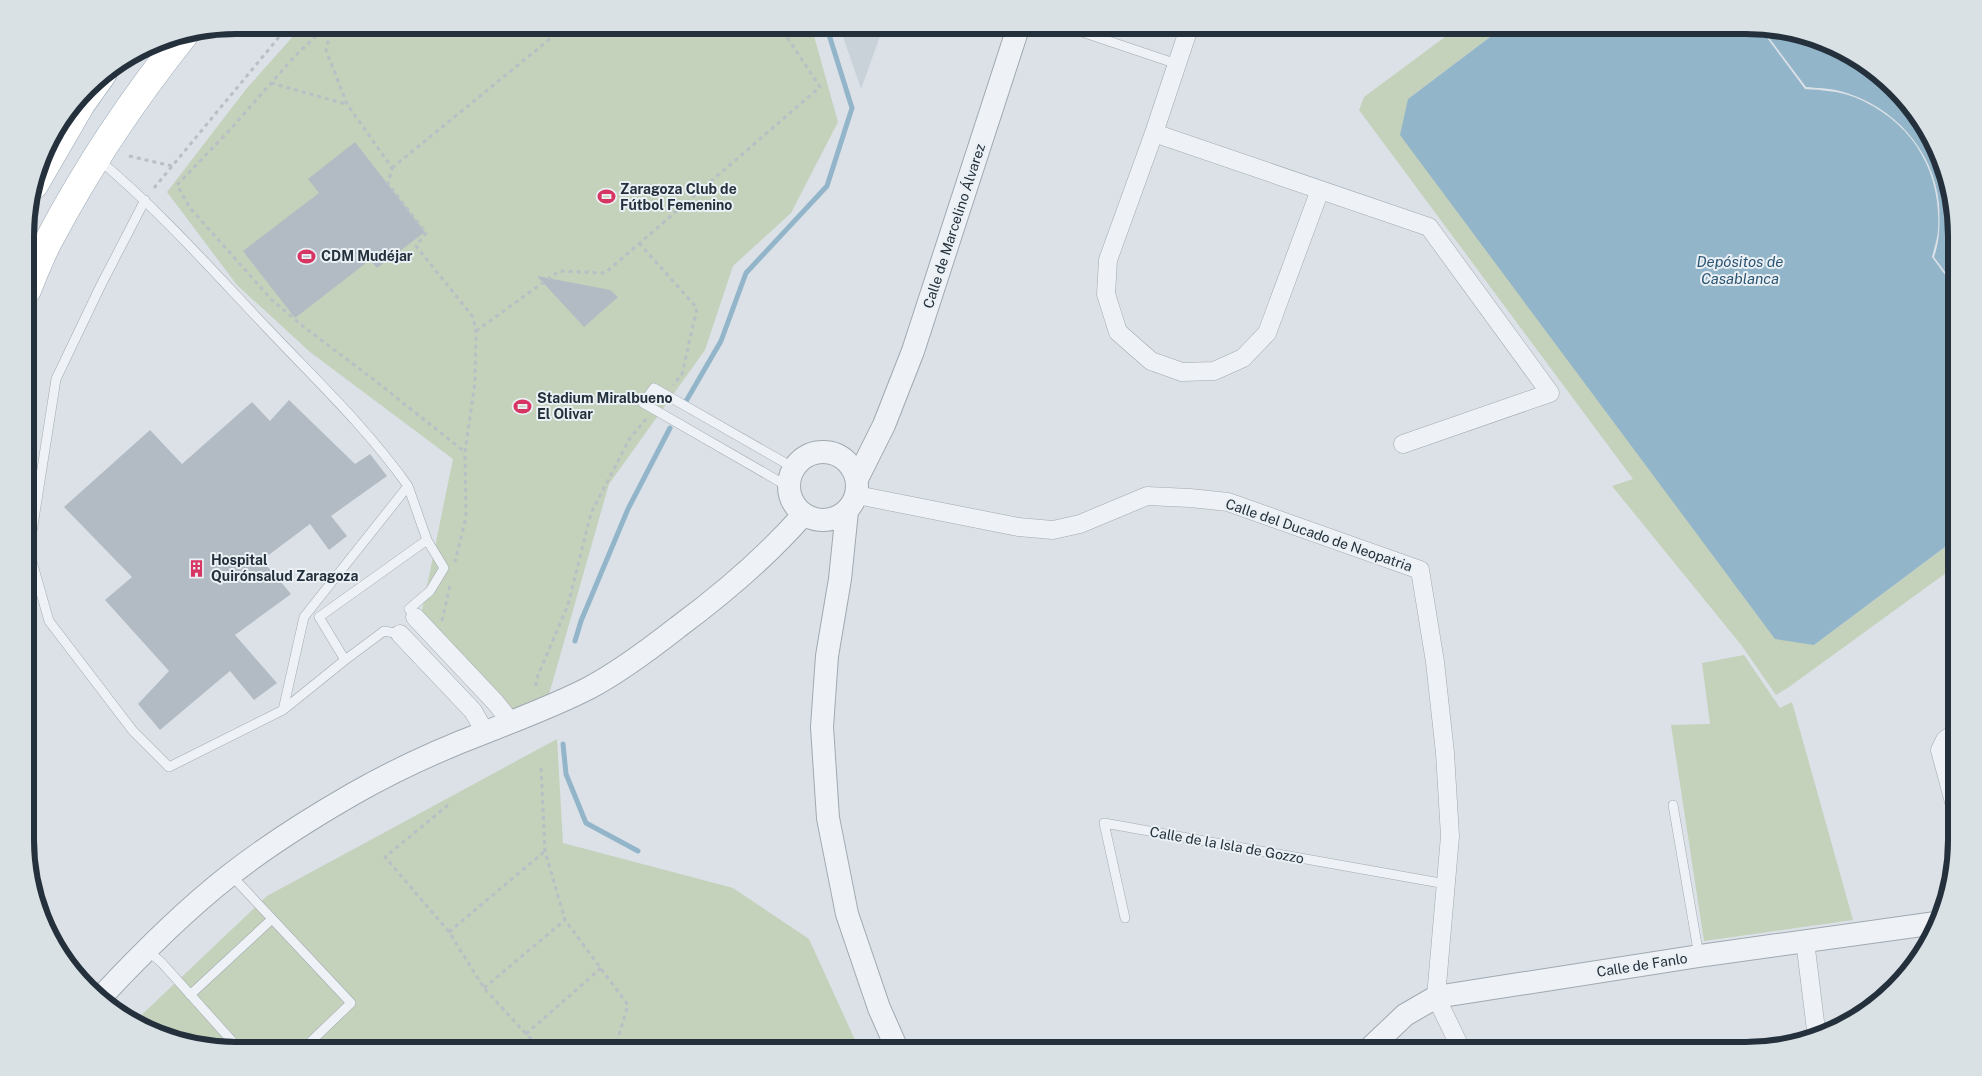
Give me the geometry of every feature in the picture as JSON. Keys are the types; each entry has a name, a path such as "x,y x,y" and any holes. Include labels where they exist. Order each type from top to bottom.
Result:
{"main road":[{"path":"34,274 49,239 96,158 116,126 179,42"},
{"path":"48,161 78,110"}],"street":[{"name":"Calle de Marcelino Álvarez","path":"894,1042 879,1008 847,914 828,818 822,727 828,656 844,545 854,495 914,351 1016,34"},
{"path":"1187,34 1154,133 1108,260 1106,294 1118,332 1151,361 1182,372 1214,372 1243,358 1267,333 1320,190"},
{"path":"1154,133 1429,227 1550,393 1403,444"},
{"name":"Calle de Marcelino Álvarez","path":"844,459 884,425"},
{"path":"817,452 836,454 844,459 850,464 854,495 842,516 827,521 810,519 803,515 790,497 791,477 800,461 817,452"},
{"name":"Calle del Ducado de Neopatria","path":"854,495 1018,527 1053,530 1080,524 1147,496 1228,502 1420,570 1435,662 1445,753 1450,836 1436,998"},
{"path":"104,994 146,949 230,874 296,829 354,794 418,762 485,732 512,723 589,688 630,663 726,590 778,543 803,515"},
{"path":"827,521 844,545"},
{"path":"414,617 495,702 512,723"},
{"path":"400,634 473,710 485,732"},
{"path":"1948,738 1940,750 1948,765"},
{"name":"Calle de Fanlo","path":"1376,1042 1405,1015 1436,998 1699,956 1930,924"},
{"path":"1805,941 1816,1030"},
{"path":"1436,998 1458,1042"}],"lane":[{"path":"1088,34 1177,64"},
{"path":"96,158 145,200 383,450 408,486 427,540 444,568 430,592 409,609 414,617"},
{"path":"34,519 56,379 101,284 145,200"},
{"path":"654,388 791,477 654,409 643,403 654,388"},
{"path":"283,710 304,617 408,486"},
{"path":"345,660 319,617 427,540"},
{"path":"34,567 49,621 133,731 169,767 283,710 384,631 400,634"},
{"path":"1673,805 1699,956"},
{"name":"Calle de la Isla de Gozzo","path":"1125,918 1104,823 1446,884"},
{"path":"230,874 351,1002 310,1042"},
{"path":"190,996 272,919"},
{"path":"146,949 233,1042"}],"path":[{"path":"154,188 282,34"},
{"path":"320,34 295,56 228,133 177,185 190,208 272,300 304,327 466,452"},
{"path":"329,34 326,50 347,104 392,168"},
{"path":"453,571 466,517 466,452 475,382 476,331 473,317 416,246 426,233 388,184 392,168 557,34"},
{"path":"476,331 559,271 605,273 820,86 785,34"},
{"path":"270,83 347,104"},
{"path":"129,156 172,166"},
{"path":"639,243 697,308 682,374 664,396"},
{"path":"536,686 536,680 568,605 591,513 630,438 654,409"},
{"path":"441,626 451,580"},
{"path":"541,768 545,851 565,920 628,1005 617,1042"},
{"path":"448,805 385,857 449,932 484,988 535,1042"},
{"path":"449,932 545,851"},
{"path":"484,988 565,920"},
{"path":"526,1034 601,968"}],"shaded area":[{"path":"842,34 881,34 861,89"}],"green space":[{"name":"Stadium Miralbueno El Olivar","path":"295,34 814,34 838,122 791,213 733,266 705,350 609,484 542,719 517,727 420,620 453,459 310,352 237,285 167,192 247,88"},
{"path":"1449,34 1494,34 1408,99 1814,645 1948,545 1948,572 1776,695 1742,646 1612,486 1633,479 1359,110 1364,97"},
{"path":"1744,655 1780,708 1792,702 1853,920 1704,941 1671,725 1710,724 1702,663"},
{"path":"557,739 563,843 733,888 809,939 856,1042 222,1042 209,1041 171,1032 139,1017 267,896"}],"water":[{"name":"Depósitos de Casablanca","path":"1494,34 1760,34 1764,34 1805,89 1842,93 1854,97 1892,119 1907,133 1919,150 1928,168 1935,188 1938,209 1938,231 1932,257 1948,279 1948,545 1814,645 1775,639 1400,135 1408,99"},
{"path":"1767,35 1811,44 1847,61 1880,84 1907,113 1927,146 1938,171 1947,209 1948,276 1934,257 1939,231 1939,204 1935,184 1929,166 1908,132 1877,107 1859,98 1840,91 1806,87"}],"building":[{"path":"355,142 425,232 377,268 370,260 295,318 243,251 319,193 308,179"},
{"path":"537,276 610,290 618,297 584,327"},
{"name":"Hospital Quirónsalud Zaragoza","path":"289,400 355,464 370,454 387,476 331,516 347,536 329,550 310,524 262,560 291,594 235,635 277,683 254,700 230,671 160,730 138,704 169,671 105,600 132,577 64,507 150,430 182,464 252,402 270,421"}],"waterway":[{"path":"685,403 721,341 746,273 827,186 852,108 829,34"},
{"path":"575,641 581,621 628,509 670,428"},
{"path":"563,744 566,774 586,823 638,851"}],"place":[{"name":"Zaragoza Club de Fútbol Femenino","path":"606,197"},
{"name":"CDM Mudéjar","path":"307,256"},
{"name":"Stadium Miralbueno El Olivar","path":"523,406"},
{"name":"Hospital Quirónsalud Zaragoza","path":"197,568"}]}
